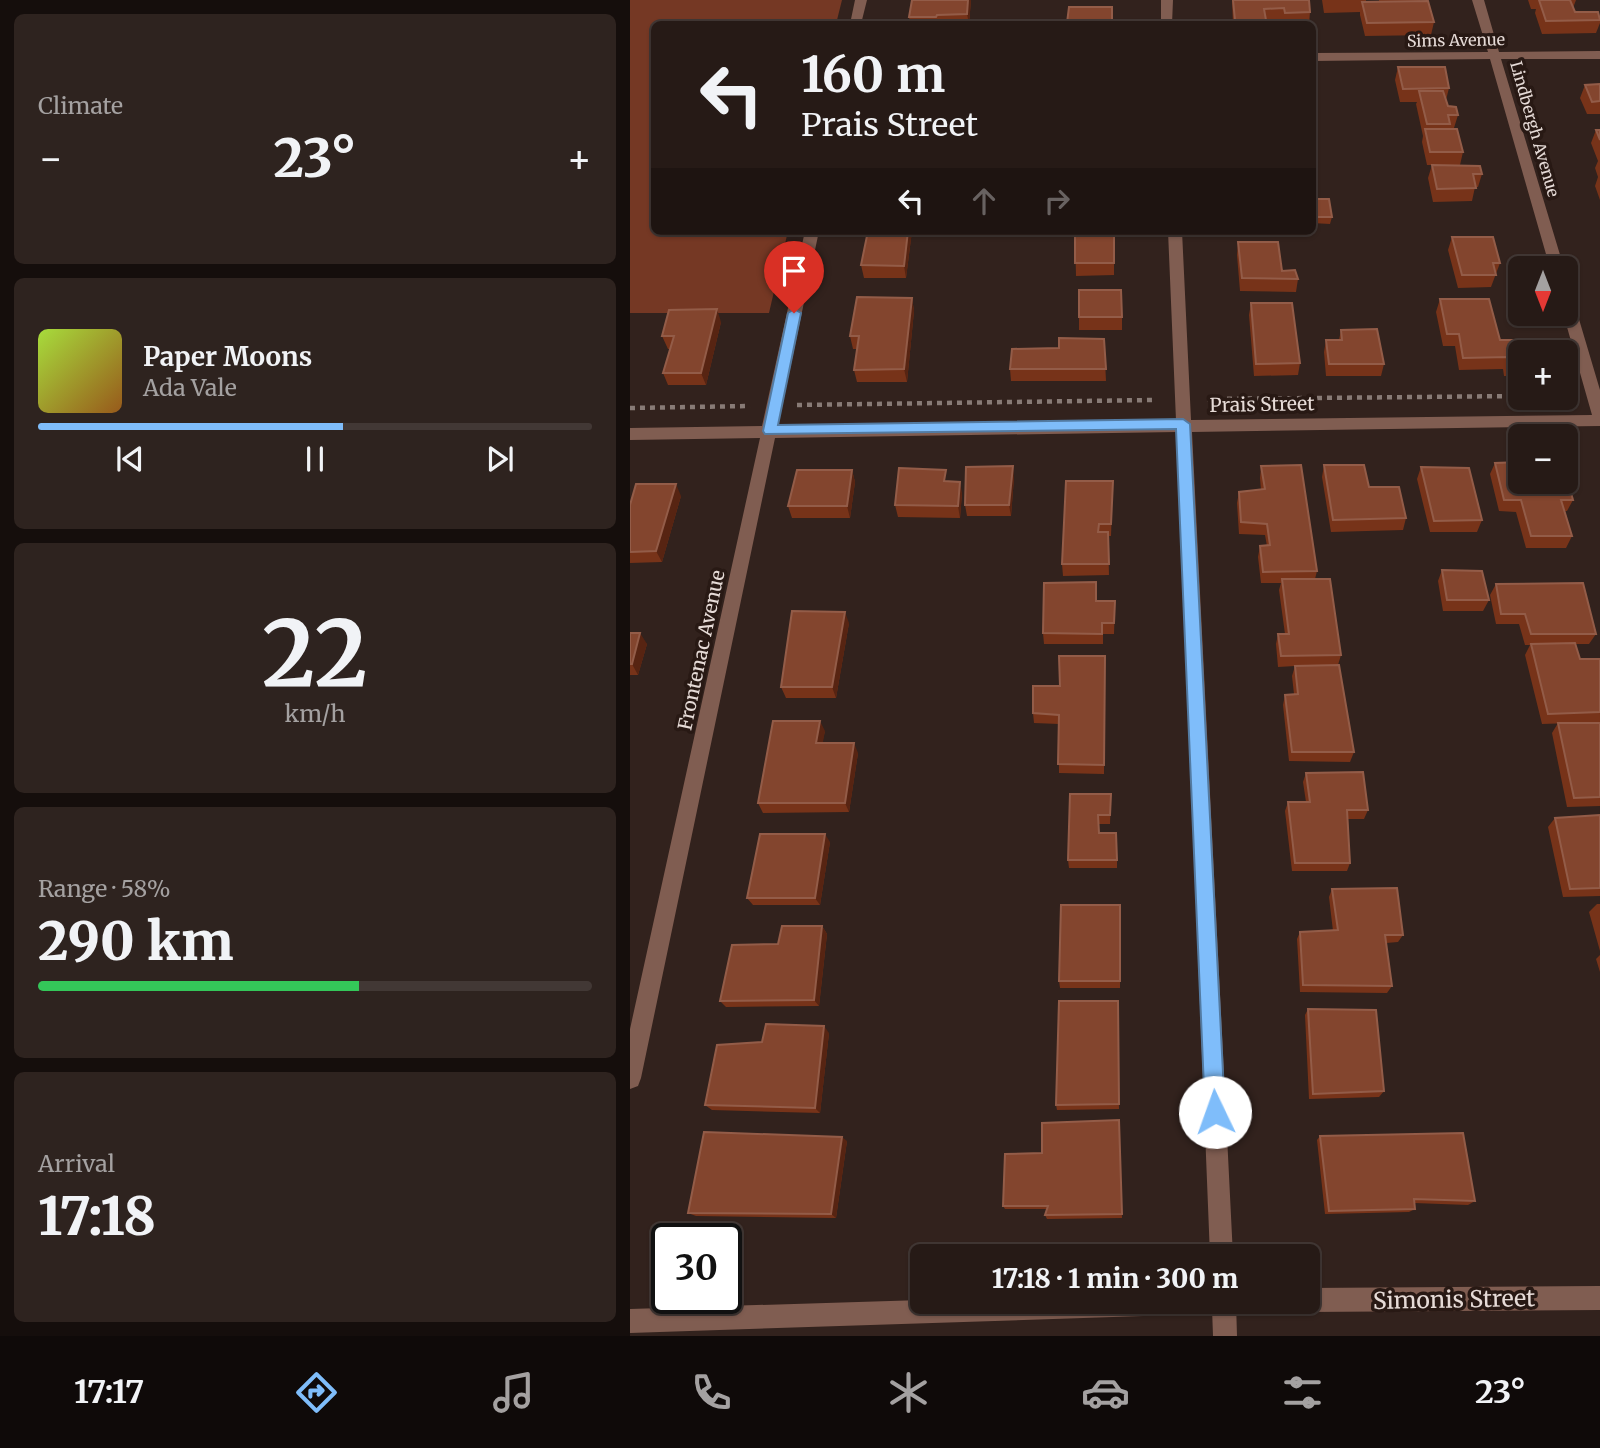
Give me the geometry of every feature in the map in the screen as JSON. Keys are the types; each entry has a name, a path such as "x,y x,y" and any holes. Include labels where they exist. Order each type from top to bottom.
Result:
{"street":[{"path":"857,21 861,0"},
{"path":"1167,0 1167,21"},
{"name":"Lindbergh Avenue","path":"1478,0 1554,256"},
{"name":"Sims Avenue","path":"1316,57 1600,55"},
{"name":"Frontenac Avenue","path":"630,1078 811,235"},
{"path":"1175,235 1221,1244"},
{"path":"1574,326 1600,418"},
{"name":"Prais Street","path":"630,434 1600,418"},
{"name":"Simonis Street","path":"1320,1300 1600,1297"},
{"path":"630,1321 910,1312"},
{"path":"1224,1314 1225,1336"}],"path":[{"path":"630,408 1508,396"},
{"path":"1153,400 1153,424"}],"shaded area":[{"path":"630,0 842,0 837,21 651,21 651,235 787,235 769,313 630,313"}],"building":[{"path":"912,0 968,0 967,14 909,17"},
{"path":"1233,0 1309,0 1310,12 1285,13 1284,8 1264,9 1266,20 1235,20"},
{"path":"1539,0 1570,0 1575,12 1598,12 1600,20 1546,21"},
{"path":"1428,1 1434,22 1367,23 1362,2"},
{"path":"1069,7 1112,7 1112,21 1067,21"},
{"path":"1398,67 1445,67 1449,88 1403,89"},
{"path":"1600,84 1600,101 1592,102 1585,85"},
{"path":"1419,91 1443,91 1448,106 1456,107 1458,115 1448,115 1450,124 1427,124"},
{"path":"1425,129 1457,129 1463,152 1430,152"},
{"path":"1432,165 1480,166 1482,174 1473,174 1476,188 1437,189"},
{"path":"1316,199 1329,199 1332,217 1316,217"},
{"path":"867,235 908,235 904,266 861,265"},
{"path":"1075,235 1114,235 1114,263 1075,263"},
{"path":"1452,237 1493,237 1500,263 1493,263 1496,275 1462,275"},
{"path":"1238,242 1278,242 1282,271 1295,270 1298,279 1242,278"},
{"path":"1079,290 1121,290 1122,317 1079,317"},
{"path":"857,297 912,298 904,369 854,370 859,336 850,336"},
{"path":"1440,299 1489,299 1500,340 1508,340 1508,357 1463,358 1459,334 1447,334"},
{"path":"1251,303 1292,303 1300,363 1256,364"},
{"path":"717,309 701,373 663,373 674,336 662,336 669,310"},
{"path":"1377,329 1384,364 1329,364 1326,340 1342,340 1341,330"},
{"path":"1059,338 1104,339 1106,369 1010,369 1012,349 1059,348"},
{"path":"1508,462 1508,494 1571,494 1573,500 1561,500 1572,536 1531,536 1521,500 1504,500 1495,463"},
{"path":"1301,465 1317,571 1263,572 1260,546 1270,545 1267,524 1241,522 1239,492 1265,489 1261,466"},
{"path":"1324,465 1364,465 1369,487 1399,487 1406,518 1333,520"},
{"path":"1013,466 1009,505 965,505 966,467"},
{"path":"1421,467 1469,468 1482,520 1434,521"},
{"path":"899,468 946,470 944,481 960,482 958,506 895,505"},
{"path":"797,470 852,470 847,506 788,506"},
{"path":"1066,481 1113,481 1111,524 1099,524 1098,532 1108,532 1109,564 1062,564"},
{"path":"636,484 676,484 656,551 630,552 630,505"},
{"path":"1442,570 1482,571 1489,600 1447,600"},
{"path":"1282,579 1330,579 1341,655 1281,656 1278,634 1289,634"},
{"path":"1096,582 1096,601 1115,601 1114,623 1102,623 1102,634 1043,633 1044,583"},
{"path":"1583,583 1596,634 1531,634 1525,614 1501,614 1496,584"},
{"path":"792,611 845,612 832,687 781,687"},
{"path":"630,633 640,633 632,664 630,664"},
{"path":"1575,643 1580,659 1600,659 1600,712 1548,714 1531,644"},
{"path":"1059,656 1105,656 1104,765 1058,764 1059,715 1033,713 1033,686 1060,686"},
{"path":"1339,665 1354,752 1292,752 1285,695 1298,694 1295,666"},
{"path":"773,721 820,721 816,743 854,743 845,803 758,803"},
{"path":"1558,723 1600,723 1600,797 1574,798"},
{"path":"1363,772 1368,810 1347,810 1350,863 1295,863 1288,802 1310,802 1306,773"},
{"path":"1070,794 1111,794 1110,815 1098,815 1099,833 1116,833 1117,860 1068,860"},
{"path":"1600,815 1600,888 1570,889 1555,818"},
{"path":"760,834 825,834 815,898 747,898"},
{"path":"1397,888 1403,935 1385,935 1392,986 1303,985 1300,932 1338,930 1332,889"},
{"path":"1061,905 1120,905 1120,981 1059,981"},
{"path":"782,926 822,926 814,1000 720,1001 732,945 778,944"},
{"path":"1059,1001 1118,1001 1119,1104 1056,1105"},
{"path":"1308,1009 1376,1010 1384,1091 1313,1094"},
{"path":"766,1024 824,1026 815,1108 705,1105 717,1045 762,1042"},
{"path":"1119,1120 1122,1214 1045,1215 1048,1206 1003,1206 1005,1154 1042,1153 1042,1123"},
{"path":"704,1132 842,1137 831,1214 688,1213"},
{"path":"1463,1133 1475,1201 1414,1199 1415,1209 1329,1211 1320,1136"}],"route":[{"path":"794,313 769,431 1183,424 1215,1112"}]}
